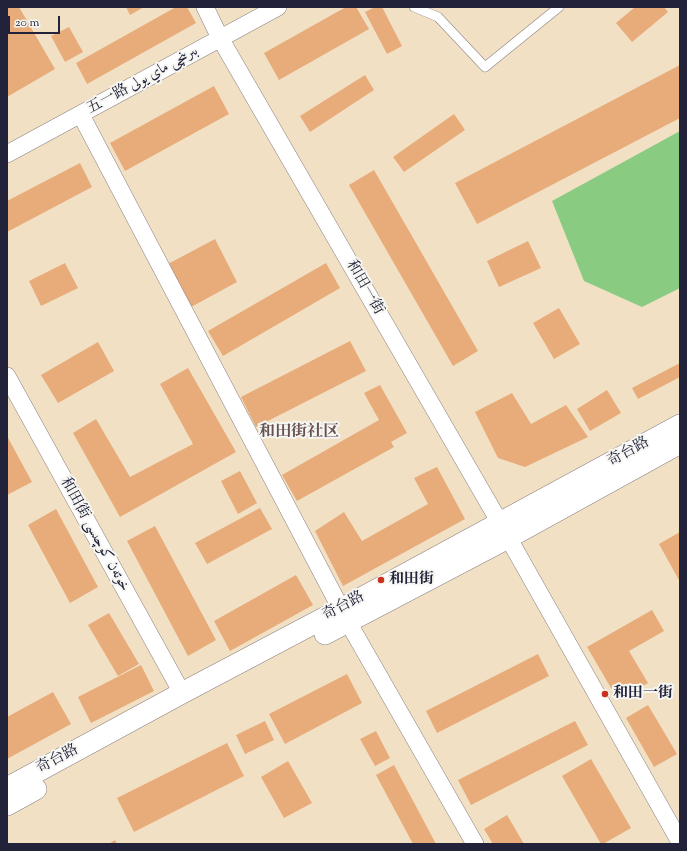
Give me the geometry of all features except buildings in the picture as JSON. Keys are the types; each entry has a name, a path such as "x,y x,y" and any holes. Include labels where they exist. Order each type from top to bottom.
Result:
{"street":[{"name":"和田一街","path":"205,7 220,38 504,530 680,842"},
{"name":"五一路 بىرىنچى ماي يولى","path":"7,154 278,7"},
{"path":"81,115 344,616 474,844"},
{"name":"和田街 خوتەن كوچىسى","path":"7,376 182,693"},
{"name":"奇台路","path":"504,530 680,425"},
{"name":"奇台路","path":"7,805 192,703 344,616 504,530 680,443"},
{"name":"奇台路","path":"7,788 182,693 344,616"}],"lane":[{"path":"414,7 438,17 485,67 559,7"}],"green space":[{"path":"680,131 680,288 642,307 584,281 552,201"}],"place":[{"name":"和田街","path":"381,580"},
{"name":"和田一街","path":"605,694"}],"district":[{"name":"和田街社区","path":"299,433"}]}
